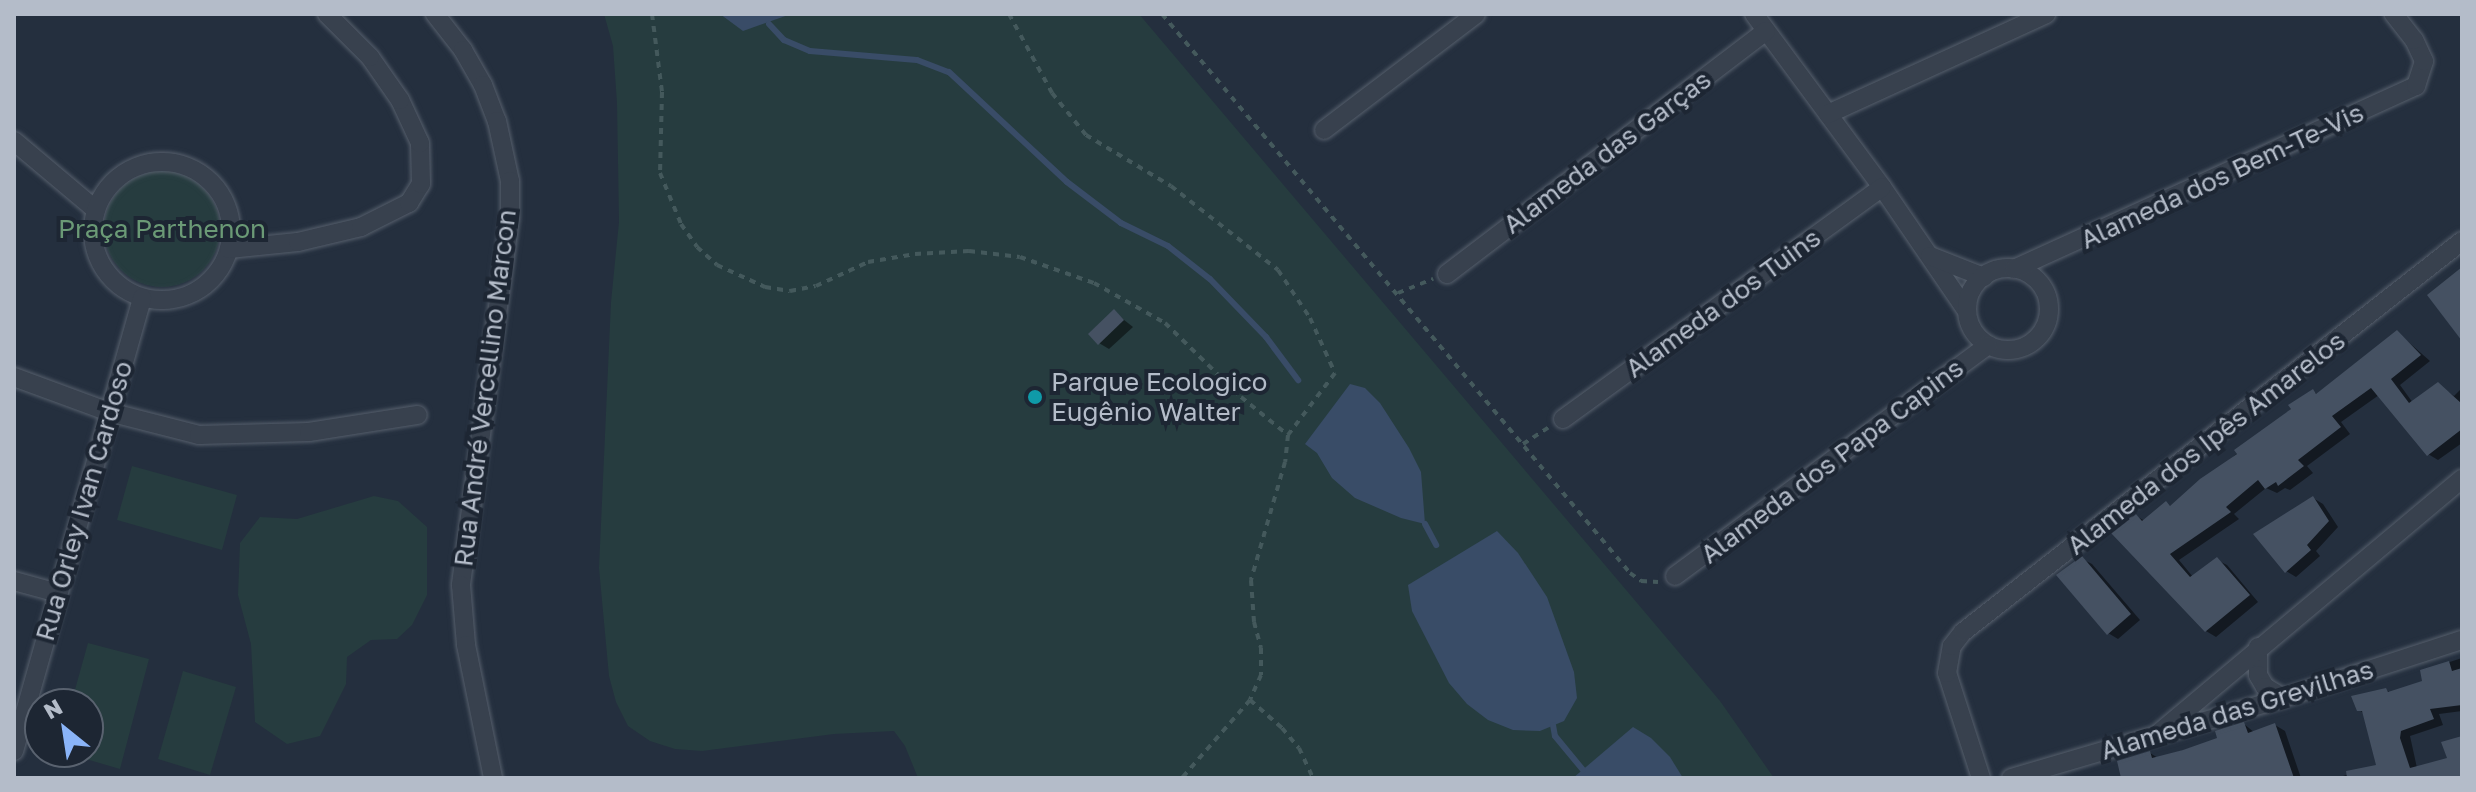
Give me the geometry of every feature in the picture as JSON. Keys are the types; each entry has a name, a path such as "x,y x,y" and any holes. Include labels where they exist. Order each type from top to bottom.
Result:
{"street":[{"path":"229,249 298,242 361,227 409,203 421,184 420,143 400,100 370,57 327,14"},
{"name":"Rua André Vercellino Marcon","path":"435,14 483,85 497,121 510,181 510,217 461,585 466,645 493,778"},
{"path":"1324,130 1476,14"},
{"path":"1754,14 1930,256 1965,308 1976,334 1988,345 2003,350 2019,349 2034,342 2044,330 2049,315 2048,299 2041,284 2029,274 2014,269 1998,270 1984,277 1973,289 1965,308"},
{"path":"1828,114 2046,14"},
{"name":"Alameda dos Bem-Te-Vis","path":"2014,269 2416,86 2424,61 2394,14"},
{"name":"Alameda das Garças","path":"1447,274 1766,31"},
{"path":"14,141 96,210"},
{"path":"150,163 181,165 207,179 218,190 230,218 229,249 215,276 190,295 158,301 142,298 127,291 103,269 93,238 96,210 102,196 122,175 150,163"},
{"name":"Alameda dos Tuins","path":"1563,419 1882,187"},
{"name":"Alameda dos Ipês Amarelos","path":"1981,778 1947,673 1952,646 1963,632 2462,241"},
{"path":"1930,256 1984,277"},
{"name":"Rua Orley Ivan Cardoso","path":"14,751 142,298"},
{"name":"Alameda dos Papa Capins","path":"1675,576 1988,345"},
{"path":"14,377 109,412 199,435 309,432 418,415"},
{"path":"2154,737 2462,479"},
{"path":"14,581 58,593"},
{"name":"Alameda das Grevilhas","path":"2011,778 2283,698 2462,640"},
{"path":"2258,647 2258,675 2265,687 2283,698"}],"path":[{"path":"652,14 662,92 660,173 681,224 697,247 717,265 765,287 790,291 816,286 868,262 915,254 969,251 1020,257 1094,283 1165,323 1241,397 1288,435"},
{"path":"1009,14 1052,93 1086,135 1215,218 1278,270 1322,340 1335,373 1288,435 1285,462 1251,580 1254,622 1261,648 1261,675 1250,700 1182,778"},
{"path":"1162,14 1630,573 1651,583 1675,576"},
{"path":"1398,293 1447,274"},
{"path":"1523,444 1563,419"},
{"path":"1250,700 1299,748 1313,778"}],"green space":[{"name":"Parque Ecologico Eugênio Walter","path":"604,14 1139,14 1720,701 1774,778 918,778 905,746 894,731 834,734 702,751 675,749 650,741 628,726 616,702 609,676 599,568 611,302 619,222 613,46"},
{"name":"Praça Parthenon","path":"162,171 184,175 203,188 216,207 220,229 216,251 203,270 184,283 162,287 140,283 121,270 108,251 104,229 108,207 121,188 140,175"},
{"path":"132,466 237,495 222,550 117,520"},
{"path":"374,496 398,501 427,527 427,595 412,625 397,639 371,640 347,657 346,684 320,736 287,744 255,722 251,644 238,595 240,543 260,517 297,519"},
{"path":"88,643 149,659 120,769 104,764 104,688 75,688"},
{"path":"183,671 236,687 210,775 158,759"}],"water":[{"path":"720,14 791,14 743,31"},
{"path":"1350,384 1365,388 1380,403 1409,448 1421,472 1425,524 1401,518 1355,498 1332,478 1317,453 1305,444"},
{"path":"1497,531 1518,553 1547,597 1574,672 1577,698 1564,721 1540,731 1513,730 1488,720 1467,704 1449,683 1412,611 1408,585"},
{"path":"1633,727 1651,738 1670,757 1683,778 1573,778"}],"building":[{"path":"2462,267 2462,341 2427,295"},
{"path":"1114,309 1124,320 1098,345 1088,334"},
{"path":"2397,330 2421,355 2391,379 2409,403 2438,382 2462,404 2462,429 2427,456 2371,388 2332,416 2341,427 2298,460 2304,466 2278,486 2276,482 2265,489 2258,480 2226,507 2231,512 2170,554 2190,577 2217,557 2250,595 2205,632 2111,533 2135,513 2142,521 2166,501 2170,506 2200,479 2237,454 2234,450 2291,409 2288,405 2313,389 2316,394"},
{"path":"2313,496 2329,521 2307,545 2311,550 2285,573 2253,534"},
{"path":"2082,556 2131,614 2107,635 2056,575"},
{"path":"2449,661 2452,671 2462,668 2462,705 2430,709 2434,719 2401,731 2400,738 2410,768 2447,758 2441,742 2462,736 2462,778 2347,778 2346,771 2376,765 2362,711 2357,711 2351,696 2386,688 2388,692 2422,681 2420,670"},
{"path":"2244,722 2248,733 2275,723 2294,778 2121,778 2117,761 2150,751 2152,758 2183,750 2217,738 2215,731"}],"waterway":[{"path":"769,24 784,40 810,51 917,60 949,72 1067,182 1121,223 1168,246 1210,279 1266,337 1298,380"},
{"path":"1425,524 1436,545"},
{"path":"1553,725 1555,736 1583,770"}],"place":[{"name":"Parque Ecologico Eugênio Walter","path":"1035,397"}]}
